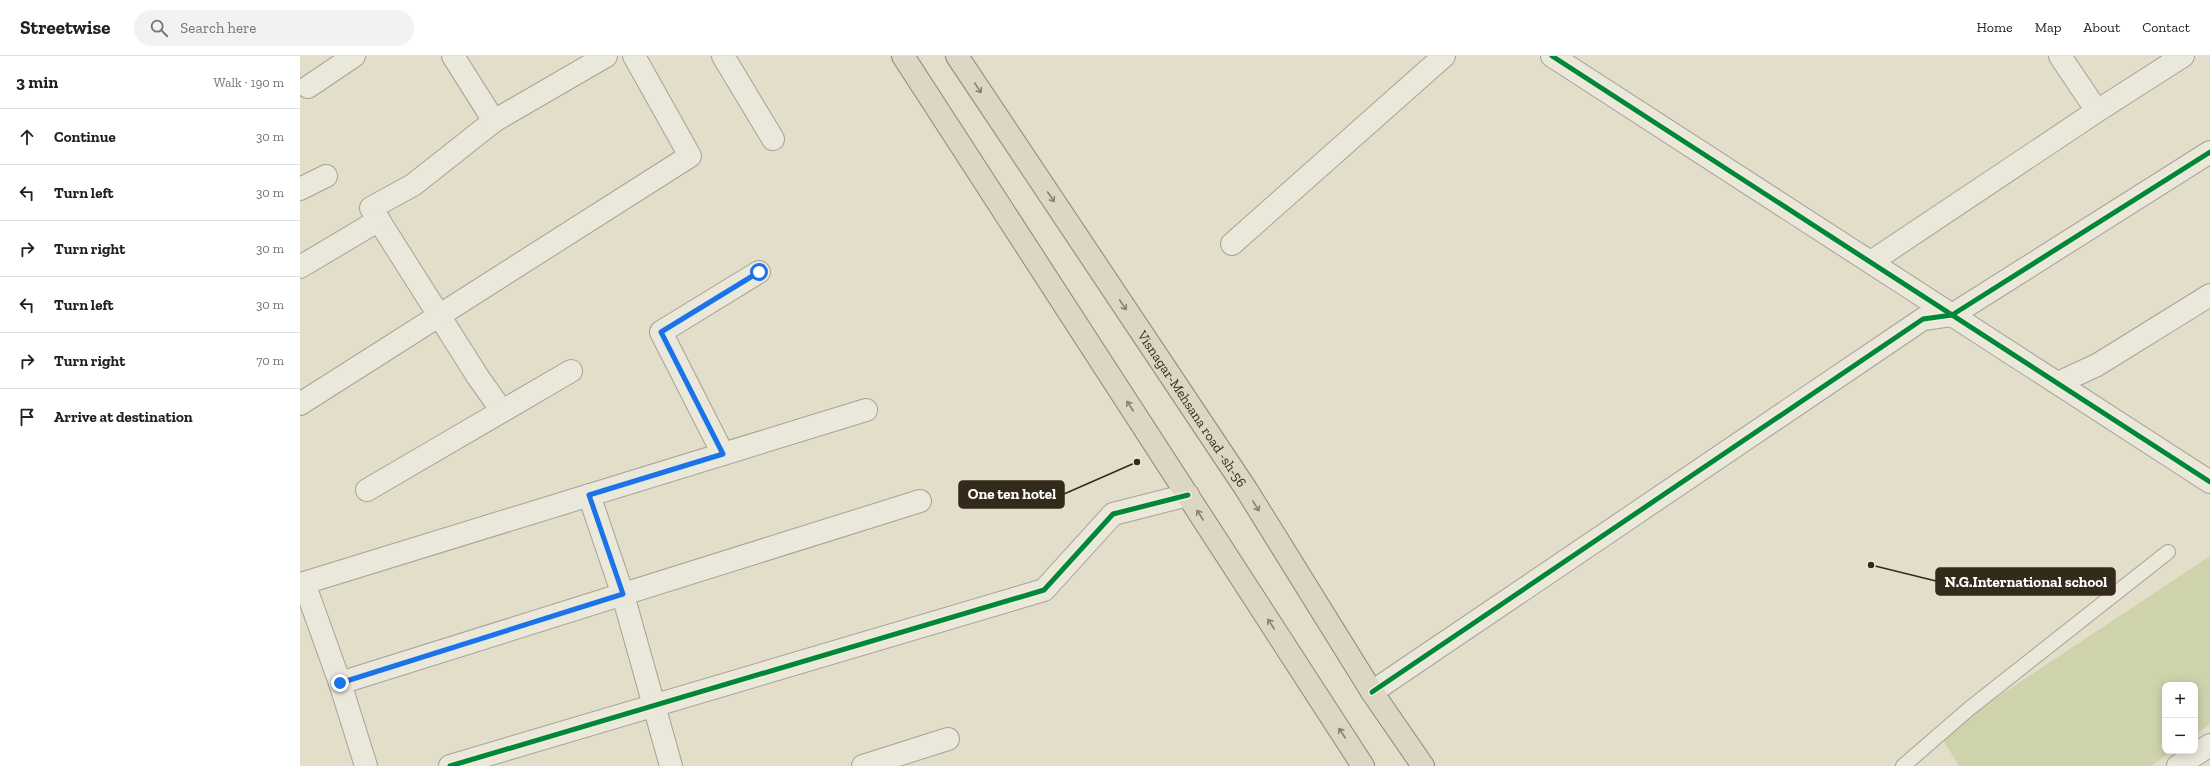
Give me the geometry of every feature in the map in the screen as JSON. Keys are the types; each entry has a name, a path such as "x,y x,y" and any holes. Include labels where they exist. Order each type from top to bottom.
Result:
{"highway":[{"path":"903,56 1363,766"},
{"name":"Visnagar-Mehsana road -sh-56","path":"957,56 1246,489 1372,692 1423,766"}],"street":[{"path":"308,87 354,56"},
{"path":"454,56 494,121"},
{"path":"502,411 371,208 413,185 494,121 606,56"},
{"path":"300,404 690,156 634,56"},
{"path":"723,56 773,139"},
{"path":"1232,244 1444,56"},
{"path":"1552,56 2210,482"},
{"path":"2060,56 2097,111"},
{"path":"1871,262 2097,111 2183,56"},
{"path":"1372,692 1923,319 1952,315 2210,152"},
{"path":"300,189 326,176"},
{"path":"300,267 379,220"},
{"path":"723,454 661,332 759,272"},
{"path":"2058,383 2097,365 2210,295"},
{"path":"367,490 571,371"},
{"path":"366,766 340,683 304,583 866,410"},
{"path":"589,495 623,594 671,766"},
{"path":"450,766 1044,590 1113,514 1188,496"},
{"path":"340,683 920,501"},
{"path":"863,766 948,739"},
{"path":"2178,766 2210,745"}],"lane":[{"path":"1903,766 1970,708 2168,552"}],"green space":[{"path":"2210,556 2210,724 2198,733 2198,682 2162,682 2162,754 2168,754 2151,766 1959,766 1940,735"}],"cycle path":[{"path":"1552,56 2210,482"},
{"path":"1372,692 1923,319 1952,315 2210,152"},
{"path":"450,766 1044,590 1113,514 1188,495"}],"place":[{"name":"One ten hotel","path":"1137,462"},
{"name":"N.G.International school","path":"1871,565"}],"route":[{"path":"340,683 623,594 589,495 723,454 661,332 759,272"}]}
